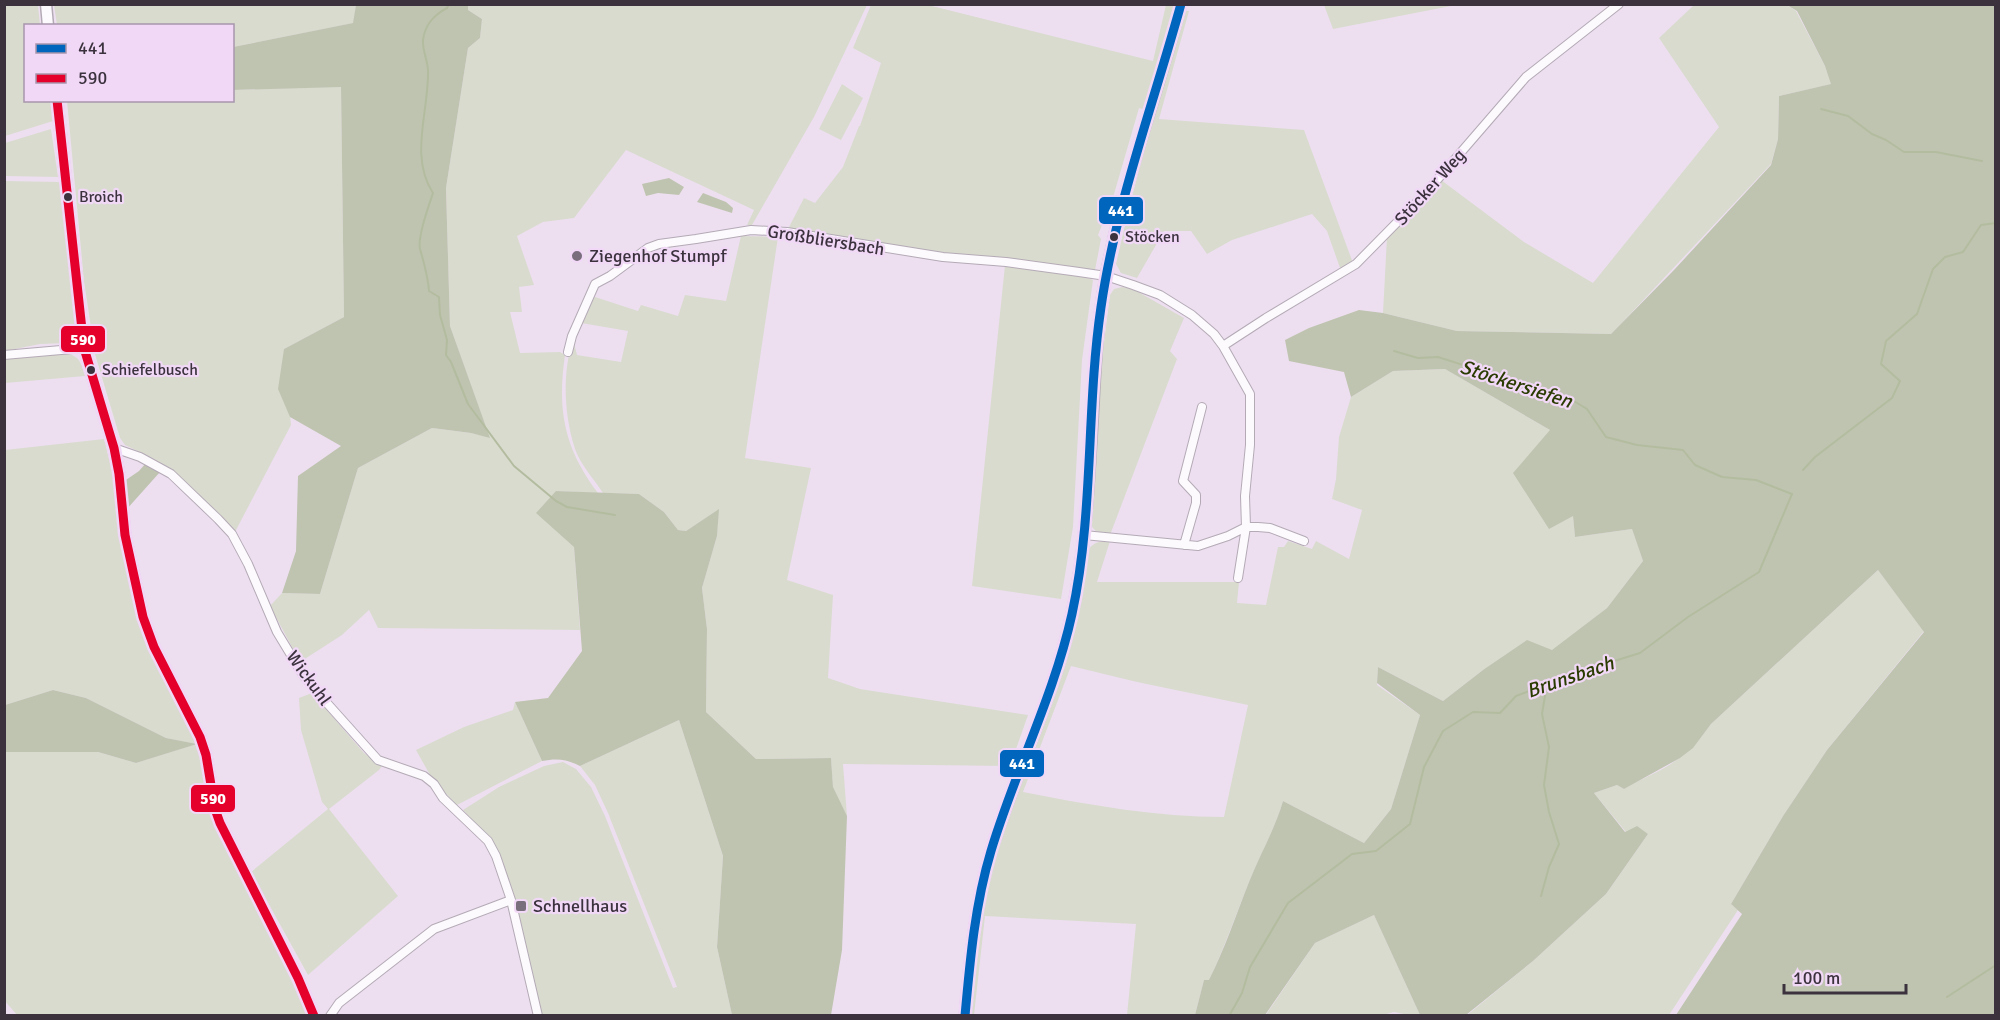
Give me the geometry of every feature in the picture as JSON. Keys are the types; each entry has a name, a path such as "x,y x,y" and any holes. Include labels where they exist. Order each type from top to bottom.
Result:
{"street":[{"path":"46,4 48,24"},
{"path":"965,1016 974,927 985,872 1059,661 1076,593 1084,535 1096,353 1106,276 1126,188 1181,4"},
{"name":"Stöcker Weg","path":"1223,346 1356,264 1424,195 1526,77 1619,4"},
{"path":"57,102 84,348 114,448 125,535 147,631 200,737 220,823 298,978 314,1016"},
{"name":"Großbliersbach","path":"568,352 572,336 595,284 610,276 648,248 659,244 751,230 787,232 943,257 1006,262 1106,276"},
{"path":"1106,276 1147,290 1192,315 1214,334 1223,346 1250,394 1246,527 1238,578"},
{"path":"4,355 84,348"},
{"path":"1184,544 1196,503 1196,495 1183,481 1202,407"},
{"name":"Wickuhl","path":"114,448 140,457 171,474 200,500 232,534 248,564 267,611 303,675 372,754 383,763 424,776 488,842 496,856 511,900 538,1016"},
{"path":"1084,535 1198,546 1213,542 1246,527 1270,528 1304,541"},
{"path":"330,1016 339,1003 434,929 511,900"}],"shaded area":[{"path":"5,4 38,5 40,24 24,24 24,102 51,102 53,121 5,136"},
{"path":"1456,4 1333,29 1324,5"},
{"path":"54,5 356,5 354,23 234,47 234,24 57,24"},
{"path":"468,5 867,5 814,117 752,225 747,225 754,210 626,150 574,218 543,222 517,236 534,285 519,287 522,312 510,312 520,353 560,352 565,355 562,393 566,428 577,460 598,493 556,491 574,547 580,630 378,628 369,610 342,635 300,662 270,606 282,593 320,594 358,468 432,428 489,437 450,326 446,188 468,48 480,38 482,19 468,10"},
{"path":"871,5 928,5 1153,61 1166,5 1174,5 1146,110 1139,108 1105,225 1102,225 1098,235 1101,239 1095,270 858,243 788,229 804,198 815,203 843,167 860,126 881,63 853,48"},
{"path":"1694,5 1787,5 1796,11 1832,84 1779,96 1778,139 1771,164 1611,334 1457,331 1383,313 1387,237 1441,180 1524,242 1593,283 1719,127 1659,38"},
{"path":"1184,11 1189,11 1159,119 1304,130 1353,263 1340,268 1327,231 1312,214 1232,240 1207,254 1191,231 1164,231 1137,278 1121,273 1116,264 1123,232"},
{"path":"842,84 863,98 841,140 819,129"},
{"path":"341,86 344,317 284,349 291,425 235,532 186,482 156,460 125,445 120,438 95,354 84,281 67,102 234,102 234,90"},
{"path":"51,129 58,177 5,176 5,143"},
{"path":"5,181 60,182 76,333 67,343 40,344 5,351"},
{"path":"741,236 778,237 745,458 811,468 787,580 833,595 828,678 860,689 1028,715 1010,766 843,764 847,816 833,790 831,758 756,759 706,712 707,629 702,588 717,536 718,510 686,531 678,530 664,512 639,494 603,493 577,455 571,436 566,394 567,366 573,339 577,355 621,362 628,331 581,323 591,299 595,297 638,311 641,305 678,316 685,295 726,301"},
{"path":"1005,265 1081,275 1093,280 1082,360 1073,527 1061,599 972,586"},
{"path":"1122,287 1133,289 1184,318 1170,351 1177,359 1110,535 1097,532 1090,522 1097,398 1110,295 1114,289"},
{"path":"63,353 78,360 85,376 5,383 4,359"},
{"path":"1445,369 1550,430 1573,516 1575,537 1632,529 1643,561 1607,608 1552,651 1483,670 1443,701 1378,667 1377,685 1420,715 1391,809 1364,843 1283,801 1209,981 1204,980 1195,1015 1127,1015 1136,924 985,916 974,1015 970,1016 979,915 995,854 1088,550 1097,542 1110,541 1097,582 1239,582 1237,603 1266,605 1278,547 1284,547 1288,541 1312,549 1316,541 1349,559 1362,510 1332,499 1339,437 1351,397 1393,371","holes":["1071,666 1248,705 1224,817 1148,813 1023,792"]},
{"path":"104,439 116,487 146,640 197,744 213,823 309,1015 17,1015 4,1000 5,752 98,752 136,763 196,744 166,738 86,698 53,690 5,705 5,450"},
{"path":"1878,570 1924,631 1827,750 1783,816 1731,904 1738,910 1669,1015 1466,1016 1533,961 1606,894 1648,834 1626,832 1594,793 1617,785 1624,789 1680,758 1711,724"},
{"path":"312,693 364,753 382,766 329,809 398,896 308,975 251,872 328,809 322,802 301,730 299,698"},
{"path":"515,702 542,761 457,805 430,775 416,750 464,727 513,710"},
{"path":"679,720 723,856 717,947 732,1015 542,1015 515,903 490,840 463,810 499,787 544,766 563,762 576,769 591,787 605,816 673,988 677,987 608,813 595,785 580,766"},
{"path":"1374,915 1420,1015 1394,1012 1379,1016 1265,1016 1315,943"}],"green space":[{"path":"356,5 468,5 468,10 482,19 480,38 468,48 446,188 450,326 490,438 432,428 358,468 320,594 282,593 296,551 298,476 341,446 290,417 278,389 284,349 344,317 341,87 234,90 234,47 353,23"},
{"path":"1787,5 1995,5 1995,1015 1676,1015 1742,914 1731,904 1783,816 1827,750 1924,632 1878,570 1711,724 1693,748 1680,758 1624,789 1617,785 1594,793 1625,832 1637,826 1648,834 1606,894 1533,961 1466,1015 1420,1015 1374,915 1315,943 1265,1015 1195,1015 1204,980 1209,980 1220,956 1283,801 1364,843 1391,809 1420,715 1377,683 1378,667 1443,701 1527,640 1552,650 1607,608 1643,561 1632,529 1575,537 1573,516 1549,529 1513,473 1550,430 1445,369 1393,371 1351,397 1344,372 1289,361 1285,340 1309,328 1359,310 1383,313 1457,331 1611,334 1771,165 1778,139 1779,96 1831,84 1825,66 1797,11"},
{"path":"669,178 684,187 679,195 658,193 646,196 642,184"},
{"path":"703,193 726,202 733,208 732,213 697,202"},
{"path":"146,463 160,472 126,510 123,482"},
{"path":"556,491 639,494 664,512 678,530 686,531 719,509 717,536 702,588 707,629 706,712 756,759 831,758 833,787 847,816 842,950 831,1015 732,1015 717,947 723,856 679,720 580,766 561,760 542,761 515,702 548,698 582,651 574,547 536,513"},
{"path":"53,690 86,698 166,738 197,744 136,763 98,752 5,752 5,705"}],"waterway":[{"path":"449,4 431,21 423,40 428,86 421,149 426,179 433,193 420,237 420,249 429,291 439,297 440,315 447,340 446,355 468,404 514,466 556,501 567,507 615,515"},
{"path":"1821,109 1848,116 1872,134 1904,152 1936,152 1982,161"},
{"name":"Brunsbach","path":"1803,470 1815,457 1892,398 1900,381 1881,364 1886,341 1917,314 1933,269 1945,257 1963,252 1981,225 1996,223"},
{"name":"Brunsbach","path":"1229,1016 1242,993 1250,967 1288,903 1352,854 1376,851 1410,824 1424,767 1443,731 1473,712 1500,713 1516,696 1582,671 1640,653 1688,617 1759,572 1792,494 1756,480 1722,477 1695,465 1683,450 1637,445 1606,437 1587,409 1569,398 1544,397 1528,388 1495,381 1485,372 1438,357 1418,358 1394,351"},
{"path":"1541,896 1549,867 1559,844 1549,812 1544,785 1549,747 1542,714 1547,684"},
{"path":"1947,997 1996,965"}],"transit line":[{"name":"441","path":"965,1016 974,932 985,871 1001,821 1045,704 1072,614 1084,538 1093,384 1101,307 1126,192 1181,4"},
{"name":"590","path":"57,102 84,348 114,448 125,535 143,617 154,647 200,737 220,823 298,978 314,1016"}],"place":[{"name":"Broich","path":"68,197"},
{"name":"Stöcken","path":"1114,237"},
{"name":"Ziegenhof Stumpf","path":"577,256"},
{"name":"Schiefelbusch","path":"91,370"},
{"name":"Schnellhaus","path":"521,906"}],"water label":[{"name":"Stöckersiefen","path":"1516,384"}]}
